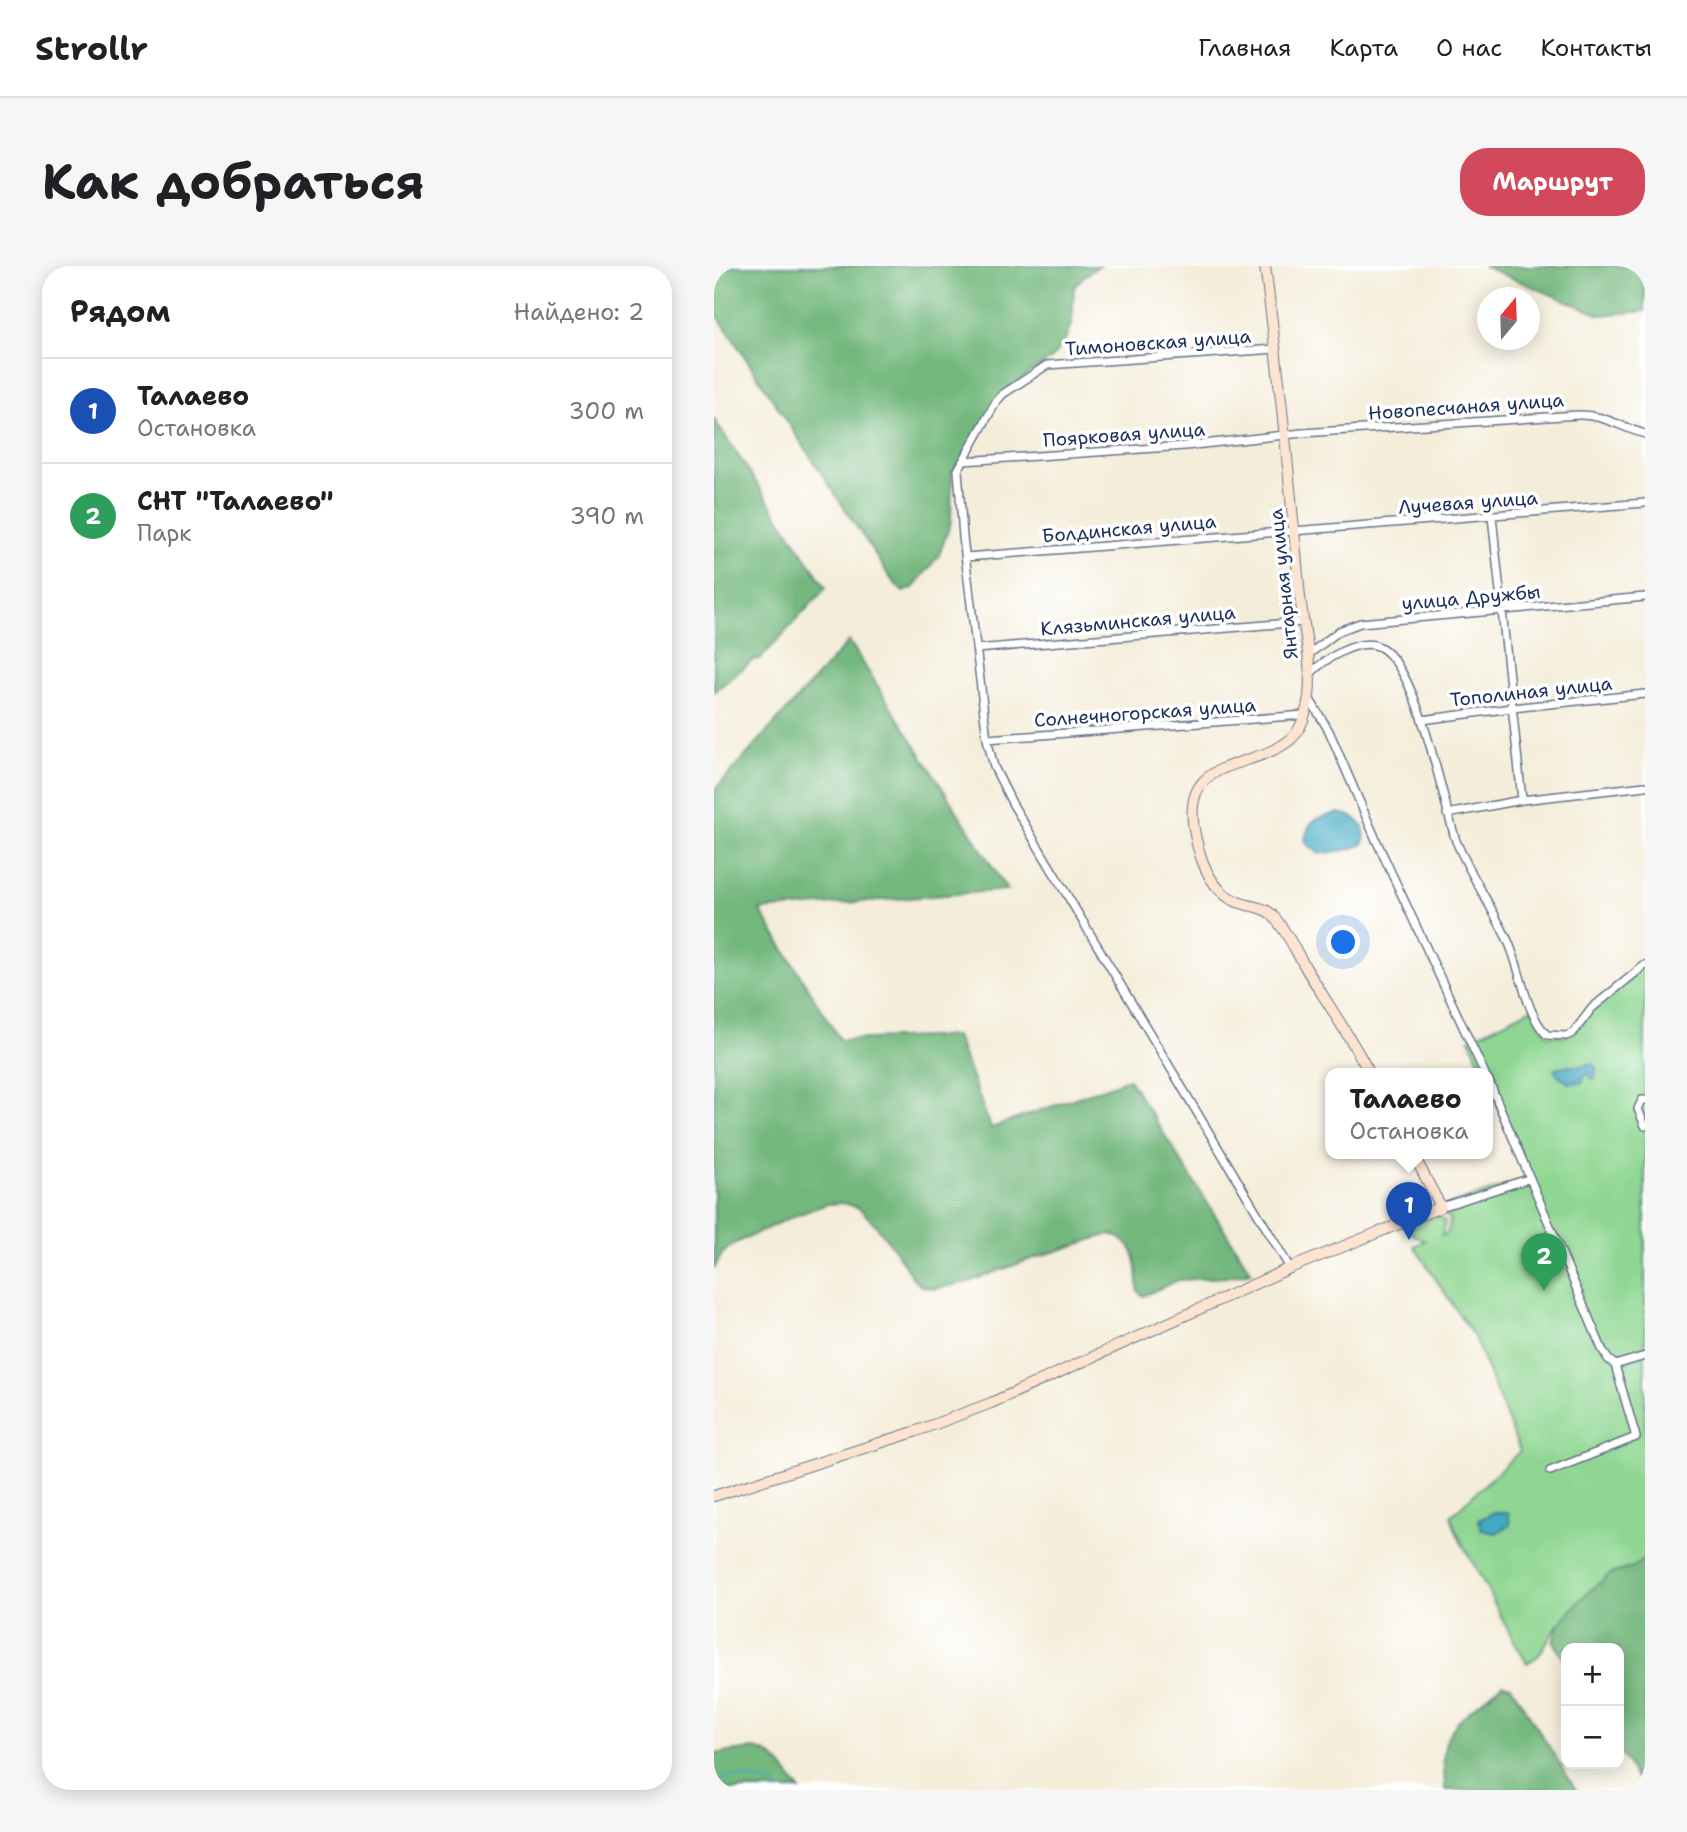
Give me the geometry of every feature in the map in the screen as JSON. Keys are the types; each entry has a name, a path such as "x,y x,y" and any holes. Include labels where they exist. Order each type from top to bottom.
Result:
{"street":[{"name":"Янтарная улица","path":"1265,266 1286,436 1302,622 1309,654 1309,697 1305,715 1291,739 1278,747 1221,768 1208,777 1198,790 1192,807 1195,838 1207,870 1224,896 1272,914 1366,1068"},
{"name":"Тимоновская улица","path":"963,461 1003,394 1046,365 1276,349"},
{"name":"Новопесчаная улица","path":"1286,436 1593,414 1645,434"},
{"name":"Поярковая улица","path":"963,461 1286,436"},
{"path":"963,461 958,470 966,557 987,739 994,767 1012,803 1290,1268"},
{"name":"Лучевая улица","path":"1294,530 1645,503"},
{"path":"1492,516 1522,800"},
{"name":"Болдинская улица","path":"966,557 1294,530"},
{"name":"улица Дружбы","path":"1309,654 1339,631 1360,622 1645,597"},
{"name":"Клязьминская улица","path":"976,649 1302,622"},
{"path":"1309,675 1321,662 1368,643 1378,645 1390,655 1413,694 1447,814 1465,863 1509,942 1538,1023 1547,1035 1566,1037 1573,1033 1592,1007 1645,965"},
{"name":"Тополиная улица","path":"1422,720 1645,694"},
{"path":"1309,697 1329,730 1377,842 1482,1068"},
{"name":"Солнечногорская улица","path":"987,739 1305,715"},
{"path":"1447,814 1522,800 1645,786"},
{"path":"1493,1092 1602,1349 1615,1365 1636,1437 1550,1471"},
{"path":"1645,1100 1642,1100 1638,1109 1645,1126"},
{"path":"1416,1159 1441,1207"},
{"path":"714,1496 914,1432 991,1403 1290,1268 1441,1207 1528,1179"},
{"path":"1615,1365 1645,1356"}],"green space":[{"path":"714,266 1099,266 1074,287 1072,322 1064,342 1051,359 1026,375 999,398 963,459 952,472 951,522 939,555 913,588 903,592 891,579 714,310"},
{"path":"1483,266 1645,266 1645,311 1600,315 1540,290 1540,287 1533,287"},
{"path":"714,419 826,588 760,659 753,660 714,692"},
{"path":"849,641 1007,890 760,910 840,1040 956,1036 991,1128 1129,1079 1251,1272 1226,1277 1178,1280 1143,1296 1138,1291 1137,1265 1131,1249 1110,1234 968,1282 934,1289 921,1286 875,1224 859,1208 844,1203 827,1204 794,1216 733,1244 722,1254 714,1269 714,791"},
{"path":"1645,965 1645,1558 1634,1567 1611,1574 1558,1625 1538,1656 1527,1663 1462,1544 1451,1516 1520,1451 1474,1337 1414,1246 1425,1241 1412,1234 1407,1226 1435,1214 1445,1221 1442,1236 1447,1234 1450,1221 1441,1207 1528,1179 1493,1095 1493,1068 1482,1068 1470,1039 1532,1008 1547,1035 1566,1036 1586,1013"},
{"path":"1645,1558 1645,1790 1624,1758 1624,1643 1561,1643 1561,1655 1553,1642 1558,1625 1587,1593 1611,1574 1634,1567"},
{"path":"1502,1684 1511,1686 1576,1790 1445,1790 1444,1751 1447,1739 1464,1716"},
{"path":"761,1750 774,1758 800,1790 730,1790 714,1785 714,1754"}],"water":[{"path":"1338,813 1360,822 1364,832 1363,844 1351,849 1319,854 1305,842 1308,828 1314,820"},
{"path":"1593,1063 1596,1068 1595,1079 1588,1073 1583,1077 1583,1082 1568,1083 1554,1071 1556,1068"},
{"path":"1494,1512 1508,1513 1510,1525 1496,1533 1481,1530 1479,1520"}],"waterway":[{"path":"714,1782 743,1777 783,1790"}],"place":[{"name":"Талаево","path":"1409,1240"},
{"name":"СНТ \"Талаево\"","path":"1544,1291"}]}
